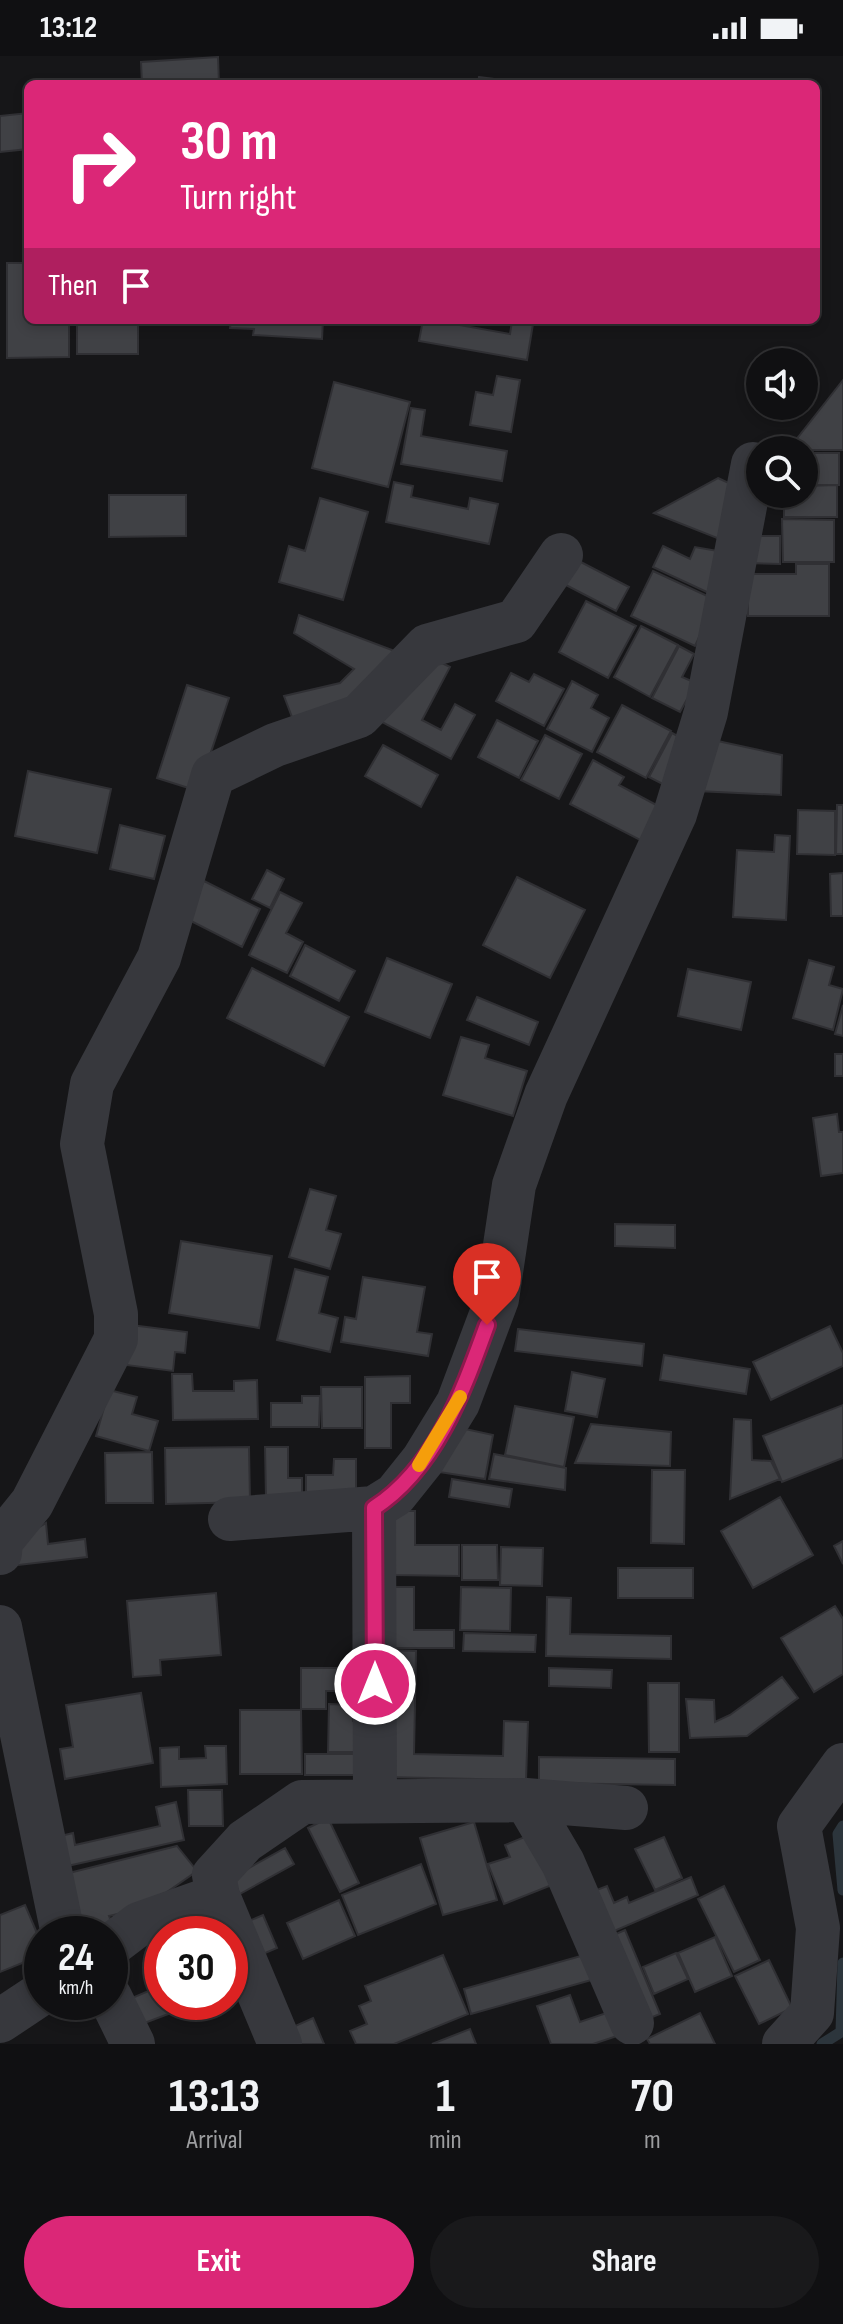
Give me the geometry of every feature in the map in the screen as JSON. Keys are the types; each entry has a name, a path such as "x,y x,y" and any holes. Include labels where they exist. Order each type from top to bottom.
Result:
{"street":[{"path":"230,1519 374,1508 395,1495 423,1460 458,1403 497,1299 514,1185 546,1095 675,814 706,712 746,501"},
{"path":"0,1553 1,1541 32,1503 116,1339 116,1314 82,1144 92,1084 159,958 213,775 275,745 359,716 427,646 516,621 561,555"},
{"path":"374,1508 375,1801"},
{"path":"0,1627 59,1916"},
{"path":"784,2044 812,2013 818,1928 799,1826 843,1765"},
{"path":"526,1800 563,1863 632,2023"},
{"path":"280,2044 218,1896 214,1875 245,1841 302,1802 526,1800 626,1808"},
{"path":"128,1932 139,1924 218,1896"},
{"path":"0,2021 24,2005"},
{"path":"121,2020 133,2044"}],"building":[{"path":"218,57 219,80 142,80 141,62"},
{"path":"24,113 24,149 0,152 0,116"},
{"path":"7,263 24,263 24,324 69,324 69,357 7,358"},
{"path":"77,324 138,324 138,354 77,354"},
{"path":"230,324 323,324 322,339 253,335 254,329 230,328"},
{"path":"422,324 454,324 510,334 512,324 533,324 527,360 419,341"},
{"path":"497,376 520,380 511,432 470,425 476,392 493,395"},
{"path":"843,380 843,450 818,450 818,436 799,436 812,420 818,420 818,412"},
{"path":"334,382 410,402 388,487 312,468"},
{"path":"411,408 425,410 421,436 507,451 502,481 401,464"},
{"path":"818,453 839,453 839,485 818,485"},
{"path":"718,478 733,485 722,540 654,513"},
{"path":"394,482 413,486 411,497 468,509 470,498 498,504 489,544 386,522"},
{"path":"837,485 837,517 784,517 784,508 818,508 818,486"},
{"path":"109,495 186,495 186,536 109,537"},
{"path":"320,498 368,512 343,600 279,582 289,546 305,551"},
{"path":"782,519 834,520 834,562 783,562"},
{"path":"743,536 780,536 780,564 743,563"},
{"path":"663,546 690,559 695,547 718,551 711,594 653,567"},
{"path":"575,559 629,587 616,611 562,583"},
{"path":"796,564 829,564 829,616 748,616 748,574 796,574"},
{"path":"653,571 716,600 695,646 631,616"},
{"path":"586,601 636,626 608,678 559,652"},
{"path":"299,615 408,656 298,733 284,696 340,683 354,669 294,633"},
{"path":"641,626 678,645 650,697 614,677"},
{"path":"679,646 694,654 682,677 696,683 680,712 652,698"},
{"path":"430,657 450,667 422,720 441,730 455,704 475,715 451,759 380,721"},
{"path":"511,673 529,682 534,674 564,689 544,726 496,701"},
{"path":"572,681 598,695 591,708 609,718 592,752 547,729"},
{"path":"187,685 229,698 198,791 157,778"},
{"path":"622,705 671,731 646,778 597,752"},
{"path":"497,720 538,741 519,778 478,757"},
{"path":"672,733 707,752 684,795 649,777"},
{"path":"545,735 582,754 559,799 521,780"},
{"path":"713,740 782,755 781,795 697,791"},
{"path":"383,745 438,775 421,807 365,776"},
{"path":"593,760 624,777 619,785 662,808 644,842 570,804"},
{"path":"28,771 111,789 97,853 15,836"},
{"path":"837,805 843,805 843,854 836,854"},
{"path":"798,810 835,811 835,855 797,854"},
{"path":"120,825 165,836 154,879 110,869"},
{"path":"775,835 790,836 786,920 733,917 737,850 774,852"},
{"path":"267,870 284,879 270,908 252,899"},
{"path":"843,873 843,916 831,916 830,874"},
{"path":"517,877 585,910 550,978 483,945"},
{"path":"204,881 260,909 242,947 185,918"},
{"path":"280,892 302,903 286,933 303,942 287,973 249,955"},
{"path":"305,945 355,971 339,1001 290,976"},
{"path":"387,958 452,984 430,1038 365,1012"},
{"path":"809,960 834,967 829,985 843,989 833,1030 793,1018"},
{"path":"252,968 349,1017 324,1066 227,1018"},
{"path":"688,969 751,982 741,1030 678,1016"},
{"path":"477,997 538,1022 529,1045 467,1020"},
{"path":"843,1005 843,1036 835,1034"},
{"path":"461,1037 489,1045 485,1058 527,1071 513,1116 443,1095"},
{"path":"835,1054 843,1054 843,1076 835,1076"},
{"path":"837,1114 839,1132 843,1132 843,1173 821,1176 813,1118"},
{"path":"310,1189 336,1196 326,1230 341,1234 330,1269 289,1257"},
{"path":"615,1224 675,1225 675,1248 615,1246"},
{"path":"181,1241 272,1256 259,1328 169,1313"},
{"path":"295,1269 328,1277 319,1313 338,1318 330,1352 277,1340"},
{"path":"363,1277 425,1287 417,1332 432,1334 428,1356 341,1342 345,1317 356,1319"},
{"path":"131,1325 187,1332 185,1353 175,1352 173,1371 126,1365"},
{"path":"830,1326 843,1353 843,1366 771,1400 753,1362"},
{"path":"518,1329 644,1344 642,1366 515,1351"},
{"path":"664,1355 750,1369 746,1394 660,1380"},
{"path":"572,1372 605,1379 597,1417 565,1411"},
{"path":"172,1374 192,1374 193,1391 234,1391 234,1381 257,1380 258,1419 173,1420"},
{"path":"410,1376 410,1403 391,1403 391,1448 365,1448 365,1377"},
{"path":"321,1387 362,1387 362,1428 322,1428"},
{"path":"109,1390 137,1397 132,1414 158,1421 149,1451 96,1436"},
{"path":"302,1396 320,1396 319,1427 271,1427 271,1403 302,1403"},
{"path":"843,1405 843,1458 782,1482 763,1436"},
{"path":"515,1406 574,1417 564,1467 505,1455"},
{"path":"734,1419 751,1420 752,1460 771,1461 780,1479 730,1499"},
{"path":"591,1424 671,1432 670,1466 575,1463"},
{"path":"456,1427 493,1435 485,1479 439,1472"},
{"path":"249,1447 250,1502 166,1504 165,1448"},
{"path":"265,1447 288,1447 288,1478 302,1478 302,1498 266,1498"},
{"path":"152,1452 153,1503 106,1503 105,1453"},
{"path":"494,1454 566,1468 565,1490 489,1479"},
{"path":"334,1459 356,1459 356,1495 306,1496 306,1475 333,1475"},
{"path":"652,1470 685,1470 684,1544 651,1543"},
{"path":"452,1479 512,1489 509,1507 449,1497"},
{"path":"780,1497 813,1555 753,1588 721,1531"},
{"path":"395,1511 415,1511 415,1545 459,1545 459,1576 394,1575"},
{"path":"46,1523 48,1544 85,1539 87,1557 10,1566 9,1545"},
{"path":"843,1541 843,1564 834,1546"},
{"path":"462,1545 497,1545 498,1580 462,1580"},
{"path":"501,1547 543,1548 542,1586 500,1585"},
{"path":"618,1568 693,1568 693,1598 618,1598"},
{"path":"391,1587 414,1587 414,1630 454,1630 454,1648 391,1648"},
{"path":"461,1587 511,1588 510,1631 460,1630"},
{"path":"216,1593 221,1655 160,1660 161,1675 133,1677 127,1601"},
{"path":"547,1597 571,1598 570,1634 671,1636 671,1659 546,1656"},
{"path":"835,1606 843,1619 843,1674 814,1692 781,1638"},
{"path":"464,1633 536,1635 535,1652 463,1651"},
{"path":"388,1650 416,1651 414,1754 503,1756 504,1721 528,1722 526,1780 385,1777"},
{"path":"301,1668 372,1668 354,1691 326,1691 326,1709 301,1709"},
{"path":"549,1668 612,1670 611,1688 549,1686"},
{"path":"782,1677 798,1698 747,1736 690,1738 686,1699 714,1700 715,1722 730,1715"},
{"path":"648,1683 679,1683 679,1752 649,1752"},
{"path":"141,1693 153,1763 65,1779 60,1749 73,1747 66,1705"},
{"path":"329,1704 352,1705 353,1721 358,1721 358,1752 328,1752"},
{"path":"240,1710 301,1710 302,1774 240,1774"},
{"path":"205,1746 226,1746 227,1784 161,1787 160,1748 179,1747 179,1759 206,1758"},
{"path":"305,1754 361,1754 361,1775 305,1775"},
{"path":"539,1757 675,1759 675,1785 539,1783"},
{"path":"188,1790 222,1790 223,1826 189,1826"},
{"path":"176,1802 184,1840 54,1869 48,1839 73,1833 75,1845 160,1826 156,1807"},
{"path":"328,1818 359,1883 340,1892 308,1828"},
{"path":"474,1822 497,1900 443,1915 420,1838"},
{"path":"537,1832 557,1883 504,1904 488,1864 510,1857 505,1845"},
{"path":"664,1837 682,1878 655,1890 635,1849"},
{"path":"177,1846 197,1871 144,1908 109,1916 71,1916 61,1875"},
{"path":"285,1848 294,1864 229,1900 220,1884"},
{"path":"421,1864 436,1904 358,1935 342,1895"},
{"path":"691,1877 698,1895 598,1938 581,1896 607,1886 614,1903 627,1897 629,1903"},
{"path":"724,1886 760,1960 734,1972 698,1899"},
{"path":"339,1900 355,1936 303,1959 287,1923"},
{"path":"25,1905 30,1916 24,1916 24,1962 0,1972 0,1915"},
{"path":"263,1915 277,1948 251,1959 248,1952 248,1921"},
{"path":"625,1930 660,2014 635,2024 600,1941"},
{"path":"715,1937 732,1976 695,1992 678,1953"},
{"path":"595,1952 602,1977 471,2014 464,1989"},
{"path":"676,1953 688,1979 654,1994 643,1967"},
{"path":"443,1955 468,2014 394,2044 356,2044 350,2031 367,2024 359,2006 371,2001 365,1986"},
{"path":"769,1960 792,2008 759,2024 735,1976"},
{"path":"144,1993 144,2020 153,2020 142,2024 132,1998"},
{"path":"570,1995 580,2022 624,2007 632,2031 593,2044 551,2044 537,2006"},
{"path":"700,2013 715,2044 650,2044 647,2039"},
{"path":"313,2018 324,2044 289,2044 284,2031"},
{"path":"470,2029 476,2044 432,2044"}],"waterway":[{"path":"843,1826 838,1834 843,1890"},
{"path":"822,2044 841,2032 843,1963"}],"slow traffic":[{"path":"419,1465 460,1397"}],"route":[{"path":"375,1684 374,1508 395,1495 423,1460 458,1403 487,1325"}]}
